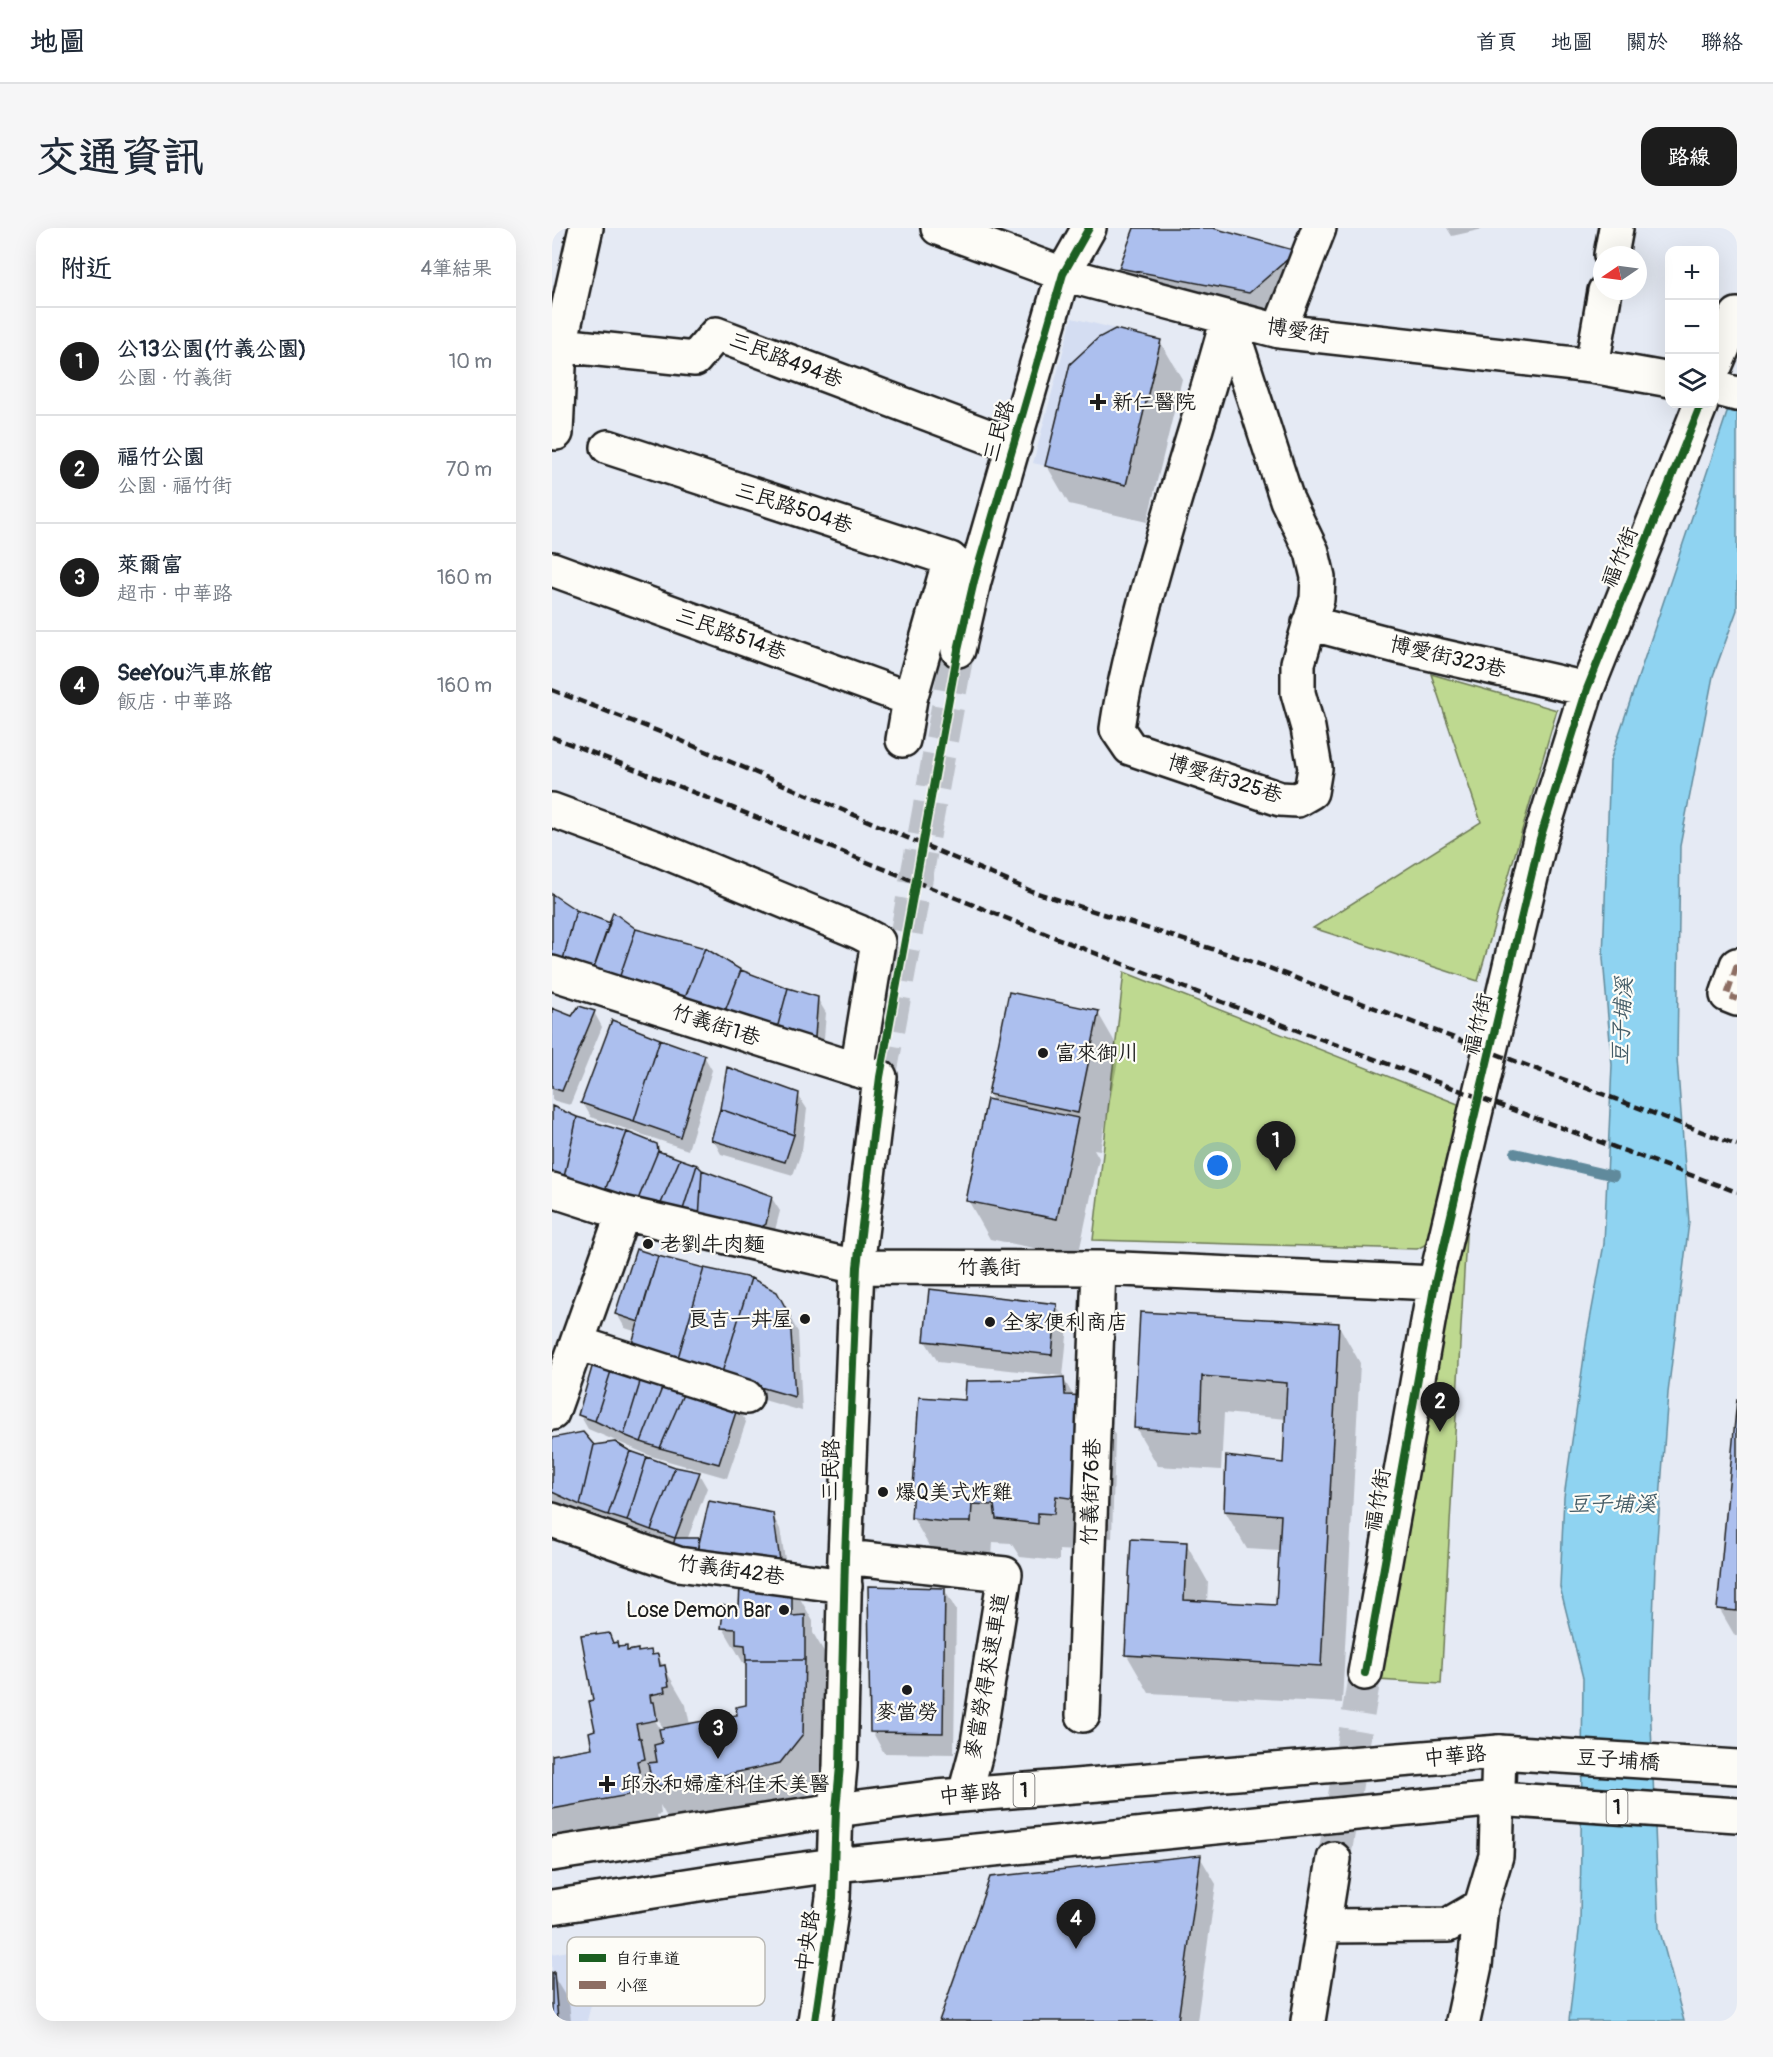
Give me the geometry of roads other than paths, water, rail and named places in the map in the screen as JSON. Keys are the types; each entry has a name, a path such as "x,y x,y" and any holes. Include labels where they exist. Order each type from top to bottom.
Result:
{"street":[{"path":"552,432 556,434 560,345 586,228"},
{"name":"博愛街","path":"938,228 1063,274 1279,331 1592,366 1665,379"},
{"name":"三民路","path":"958,650 974,581 1063,274 1089,228"},
{"path":"1279,331 1319,228"},
{"path":"1613,246 1616,228"},
{"path":"1592,366 1603,300"},
{"path":"1719,357 1737,315"},
{"name":"博愛街325巷","path":"1228,318 1287,500 1312,552 1318,577 1317,598 1298,663 1298,693 1308,728 1315,768 1311,792 1298,800 1280,799 1130,748 1117,729 1120,707 1158,550 1228,318"},
{"name":"三民路494巷","path":"560,345 695,359 716,334 1014,446"},
{"path":"1719,389 1737,394"},
{"name":"福竹街","path":"1365,1673 1435,1283 1540,839 1587,688 1699,408"},
{"name":"三民路504巷","path":"608,447 950,559 974,581"},
{"path":"903,740 910,699 950,559"},
{"name":"三民路514巷","path":"552,569 910,699"},
{"name":"博愛街323巷","path":"1309,623 1401,647 1587,688"},
{"name":"三民路","path":"552,810 667,853 859,932 878,942 857,1266 840,1766 834,1865"},
{"path":"1737,966 1727,995 1737,999"},
{"name":"竹義街1巷","path":"552,973 869,1074"},
{"name":"竹義街","path":"552,1190 623,1213 857,1266 1100,1268 1435,1283"},
{"path":"552,1413 623,1213"},
{"name":"竹義街76巷","path":"1083,1715 1100,1268"},
{"path":"577,1343 746,1397"},
{"name":"竹義街42巷","path":"552,1520 678,1564 845,1572"},
{"name":"麥當勞得來速車道","path":"845,1572 1005,1574 977,1749 965,1794"},
{"path":"1463,2021 1475,1965 1481,1906 1496,1856 1499,1752"},
{"name":"中華路","path":"552,1854 836,1810 965,1794 1499,1752"},
{"name":"豆子埔橋","path":"1499,1752 1737,1767"},
{"name":"1","path":"552,1907 834,1865 1497,1799 1737,1815"},
{"path":"1308,2021 1334,1859"},
{"name":"中央路","path":"815,2021 832,1898 834,1865"},
{"path":"1324,1926 1448,1926 1481,1906"}],"water":[{"name":"豆子埔溪","path":"1737,383 1737,610 1713,676 1680,846 1677,1058 1689,1222 1668,1393 1655,1567 1650,1700 1659,1928 1684,2021 1569,2021 1580,1922 1583,1678 1560,1587 1564,1497 1587,1336 1604,1244 1612,1065 1603,958 1610,761"}],"waterway":[{"path":"1515,1153 1614,1176"}],"tunnel":[{"path":"880,1077 958,650"},
{"path":"1334,1859 1365,1673"}],"railway":[{"path":"552,690 668,735 1031,891 1256,963 1737,1145"},
{"path":"552,737 1114,961 1737,1192"}],"place":[{"name":"新仁醫院","path":"1098,402"},
{"name":"富來御川","path":"1043,1053"},
{"name":"公13公園(竹義公園)","path":"1276,1171"},
{"name":"老劉牛肉麵","path":"648,1244"},
{"name":"良吉一丼屋","path":"805,1319"},
{"name":"全家便利商店","path":"990,1322"},
{"name":"福竹公園","path":"1440,1432"},
{"name":"爆Q美式炸雞","path":"883,1492"},
{"name":"Lose Demon Bar","path":"784,1610"},
{"name":"麥當勞","path":"907,1690"},
{"name":"萊爾富","path":"718,1759"},
{"name":"邱永和婦產科佳禾美醫","path":"607,1784"},
{"name":"SeeYou汽車旅館","path":"1076,1949"}]}
